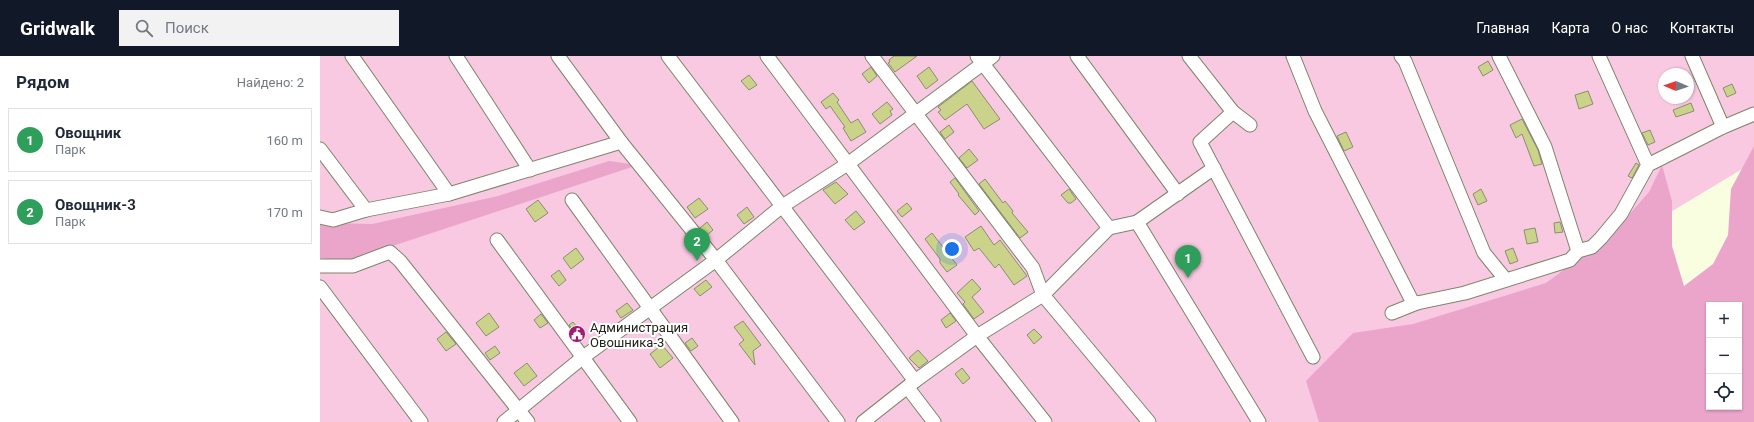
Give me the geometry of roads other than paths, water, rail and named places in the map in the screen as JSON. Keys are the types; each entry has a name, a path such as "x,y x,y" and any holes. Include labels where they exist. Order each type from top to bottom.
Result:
{"lane":[{"path":"352,56 449,194"},
{"path":"456,56 530,170"},
{"path":"558,56 621,142 716,260 838,422"},
{"path":"668,56 911,385 934,422"},
{"path":"767,56 849,163 977,336 1045,422"},
{"path":"872,56 1033,268 1043,295 1149,422"},
{"path":"1077,56 1178,194"},
{"path":"1189,56 1233,112 1250,125"},
{"path":"1293,56 1318,118 1412,300 1417,302"},
{"path":"1401,56 1405,61 1444,153 1484,253 1506,280"},
{"path":"1499,56 1545,147 1578,251"},
{"path":"1599,56 1648,165"},
{"path":"1692,56 1723,127"},
{"path":"504,422 582,358 716,260 781,207 849,163 916,113 984,58 1108,228"},
{"path":"1233,112 1200,142 1313,357"},
{"path":"1392,313 1417,302 1465,293 1570,260 1578,251 1592,247 1621,214 1648,165 1723,127 1754,114"},
{"path":"320,217 333,220 366,210 449,194 621,142"},
{"path":"320,149 366,210"},
{"path":"863,422 977,336 1043,295 1108,228 1137,222 1214,168"},
{"path":"572,200 732,422"},
{"path":"1137,222 1259,422"},
{"path":"497,240 630,422"},
{"path":"320,266 354,266 390,252 400,261 528,422"},
{"path":"320,287 421,422"}],"place":[{"name":"Овощник-3","path":"697,261"},
{"name":"Овощник","path":"1188,278"},
{"name":"Администрация Овошника-3","path":"577,334"}]}
